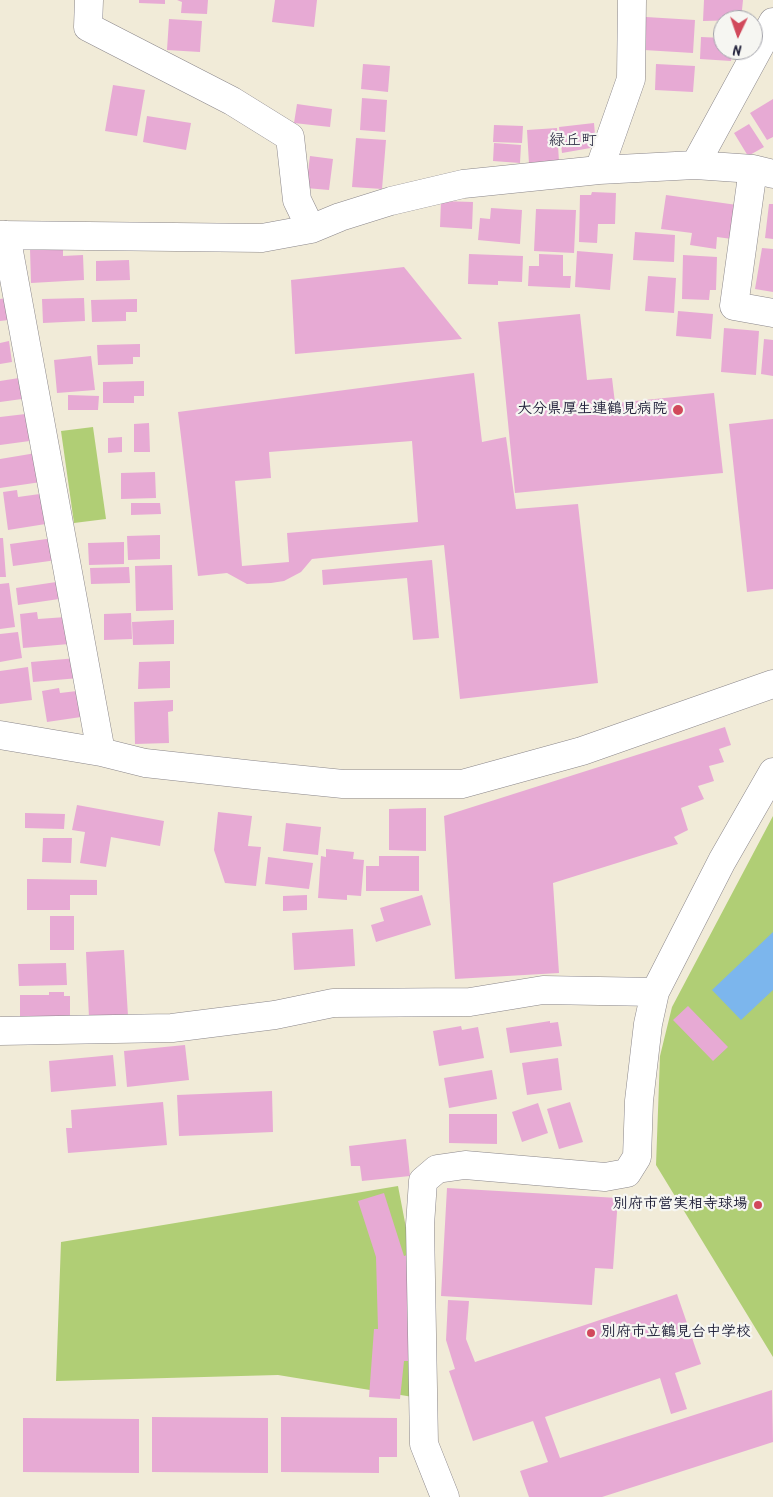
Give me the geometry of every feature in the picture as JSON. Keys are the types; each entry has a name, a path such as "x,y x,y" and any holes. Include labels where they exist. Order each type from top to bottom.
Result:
{"street":[{"path":"89,0 88,27 232,101 290,138 297,200 310,229"},
{"path":"599,170 631,78 632,0"},
{"path":"773,0 773,8"},
{"path":"695,165 773,22"},
{"path":"101,752 3,235 262,238 310,229 340,217 391,201 464,184 599,170 695,165 763,171 734,306 773,313"},
{"path":"0,735 101,752 145,763 343,784 462,784 582,751 773,684"},
{"path":"445,1497 424,1444 420,1224 423,1181 437,1169 465,1165 605,1177 627,1172 637,1156 639,1101 648,1024 655,992 722,861 773,772"},
{"path":"0,1031 172,1028 275,1015 333,1003 470,1002 543,990 655,992"}],"green space":[{"path":"93,427 106,519 74,523 61,431"},
{"path":"773,816 773,1357 656,1165 660,1056 672,1007"},
{"path":"398,1186 412,1259 413,1397 278,1375 56,1381 61,1242"}],"water":[{"path":"773,932 773,990 741,1020 712,990"}],"building":[{"path":"139,0 165,0 165,4 139,3"},
{"path":"177,0 208,0 207,14 181,13 182,2"},
{"path":"275,0 317,0 314,27 272,22"},
{"path":"704,0 743,0 742,10 713,10 713,21 703,21"},
{"path":"646,17 695,20 693,53 644,50"},
{"path":"169,19 202,21 200,52 167,50"},
{"path":"701,37 713,38 713,60 700,59"},
{"path":"363,64 390,66 388,92 361,89"},
{"path":"656,64 695,66 693,92 655,90"},
{"path":"113,85 145,90 137,136 105,131"},
{"path":"362,98 387,100 385,132 360,130"},
{"path":"773,99 773,137 767,140 750,113"},
{"path":"297,104 332,109 330,127 294,123"},
{"path":"147,116 191,123 186,150 143,142"},
{"path":"594,123 596,147 562,153 559,127"},
{"path":"749,124 764,147 748,156 734,133"},
{"path":"494,125 523,126 522,143 493,142"},
{"path":"557,128 559,162 529,164 527,130"},
{"path":"356,138 386,140 382,189 352,187"},
{"path":"494,143 521,145 520,163 493,161"},
{"path":"310,156 333,159 329,190 306,188"},
{"path":"592,192 616,193 615,224 598,224 597,243 579,242 580,195 591,195"},
{"path":"666,195 737,205 732,239 717,237 716,249 690,245 692,233 661,229"},
{"path":"441,201 473,202 472,229 440,227"},
{"path":"769,204 773,204 773,239 765,238"},
{"path":"491,208 522,210 520,244 478,240 480,218 490,219"},
{"path":"536,209 576,210 574,253 534,251"},
{"path":"635,232 675,235 674,262 633,260"},
{"path":"63,247 63,256 83,255 84,280 31,283 30,249"},
{"path":"762,248 773,249 773,292 755,289"},
{"path":"577,251 613,254 610,290 575,287"},
{"path":"469,254 523,256 522,282 498,281 498,285 468,284"},
{"path":"539,254 563,255 563,276 571,276 570,288 528,286 529,266 539,266"},
{"path":"683,255 717,257 716,290 710,290 709,300 682,299"},
{"path":"129,260 130,280 96,281 96,261"},
{"path":"404,267 462,339 295,354 291,280"},
{"path":"648,276 676,278 674,313 645,311"},
{"path":"6,298 9,320 0,321 0,299"},
{"path":"84,298 85,321 43,323 42,299"},
{"path":"137,299 137,312 126,312 126,321 92,322 91,300"},
{"path":"678,311 713,314 711,339 676,336"},
{"path":"580,314 587,380 612,378 615,403 714,393 723,473 515,493 498,322"},
{"path":"724,328 759,331 756,375 721,372"},
{"path":"764,339 773,340 773,376 761,374"},
{"path":"9,341 12,362 0,364 0,343"},
{"path":"140,344 140,357 133,357 133,364 98,365 97,345"},
{"path":"91,356 95,390 57,393 54,360"},
{"path":"474,373 482,442 506,437 516,509 578,504 598,683 460,699 444,545 312,559 301,572 284,581 271,583 247,584 227,573 198,576 178,412","holes":["412,441 418,522 287,533 289,562 242,566 235,481 271,478 269,452"]},
{"path":"19,378 22,399 0,402 0,381"},
{"path":"144,381 144,396 134,396 134,403 103,403 103,382"},
{"path":"68,395 99,396 98,410 68,410"},
{"path":"34,413 37,440 0,445 0,417"},
{"path":"773,419 773,589 747,592 729,424"},
{"path":"149,423 150,452 134,452 134,424"},
{"path":"122,437 122,452 108,453 108,438"},
{"path":"36,453 41,482 0,488 0,459"},
{"path":"155,472 156,498 121,499 121,473"},
{"path":"17,490 18,497 47,493 52,523 8,530 3,492"},
{"path":"131,503 160,503 161,514 131,515"},
{"path":"160,535 160,559 128,560 127,536"},
{"path":"0,538 3,538 6,577 0,577"},
{"path":"54,538 57,560 13,566 10,544"},
{"path":"124,542 124,564 89,565 88,543"},
{"path":"432,560 439,638 413,640 407,578 323,585 322,570"},
{"path":"172,565 173,610 136,611 135,566"},
{"path":"129,567 130,583 91,584 90,568"},
{"path":"63,581 66,598 18,605 16,588"},
{"path":"9,583 15,627 0,629 0,584"},
{"path":"37,612 38,619 66,617 69,644 23,648 20,614"},
{"path":"131,613 132,639 104,640 104,614"},
{"path":"174,620 174,644 133,645 132,622"},
{"path":"18,632 22,658 0,662 0,634"},
{"path":"77,658 79,678 33,682 31,662"},
{"path":"170,661 170,688 138,689 139,662"},
{"path":"28,667 32,700 0,704 0,671"},
{"path":"59,688 60,693 77,691 81,717 47,722 42,691"},
{"path":"173,700 173,711 168,712 169,743 135,744 134,702"},
{"path":"725,727 731,745 719,749 724,762 709,766 714,781 698,786 704,799 681,808 688,830 674,837 678,844 553,883 559,973 455,979 444,816"},
{"path":"77,805 164,821 160,846 111,837 106,867 80,863 85,832 72,830"},
{"path":"426,808 426,851 389,850 389,809"},
{"path":"218,812 252,816 248,846 261,847 256,886 225,883 214,850"},
{"path":"25,813 65,814 64,829 25,828"},
{"path":"286,823 321,827 318,855 283,851"},
{"path":"43,838 72,838 71,863 42,862"},
{"path":"326,849 354,852 353,859 364,860 361,896 347,895 347,900 318,898 321,856 326,857"},
{"path":"379,856 419,856 419,891 366,891 366,866 379,866"},
{"path":"268,857 313,863 309,889 265,884"},
{"path":"27,879 97,880 97,895 70,895 70,910 27,910"},
{"path":"307,895 307,910 283,911 283,896"},
{"path":"422,895 431,925 376,942 371,925 384,921 380,908"},
{"path":"50,916 74,916 74,950 50,950"},
{"path":"353,929 355,966 294,970 292,933"},
{"path":"124,950 128,1016 89,1018 86,952"},
{"path":"66,963 67,985 19,986 18,964"},
{"path":"49,992 64,992 64,996 70,996 70,1022 20,1023 20,995 49,995"},
{"path":"688,1006 728,1047 713,1061 673,1020"},
{"path":"550,1021 550,1023 558,1022 562,1046 510,1053 506,1028"},
{"path":"461,1026 462,1030 478,1027 484,1058 439,1066 433,1031"},
{"path":"185,1045 189,1080 127,1087 124,1051"},
{"path":"113,1055 116,1086 51,1092 49,1061"},
{"path":"558,1058 562,1090 527,1095 522,1063"},
{"path":"492,1070 497,1099 449,1108 444,1078"},
{"path":"272,1091 273,1132 179,1136 177,1095"},
{"path":"163,1102 167,1145 68,1153 66,1128 72,1128 71,1110"},
{"path":"570,1102 583,1142 559,1149 547,1109"},
{"path":"538,1103 548,1133 522,1142 512,1112"},
{"path":"449,1114 497,1114 497,1144 449,1143"},
{"path":"406,1139 410,1176 362,1181 360,1166 351,1166 349,1146"},
{"path":"447,1188 618,1198 613,1269 595,1268 592,1305 441,1296"},
{"path":"384,1193 404,1256 407,1255 412,1361 404,1361 400,1399 369,1397 374,1329 378,1329 376,1257 358,1201"},
{"path":"677,1294 701,1364 675,1373 687,1409 671,1414 660,1378 545,1417 560,1458 772,1390 773,1442 602,1497 529,1497 520,1471 548,1462 533,1421 473,1441 449,1371 455,1369 446,1340 448,1300 469,1301 466,1339 475,1362"},
{"path":"152,1417 268,1418 268,1473 152,1472"},
{"path":"281,1417 397,1418 397,1457 379,1457 379,1473 281,1472"},
{"path":"23,1418 139,1419 139,1473 23,1472"}],"place":[{"name":"大分県厚生連鶴見病院","path":"678,410"},
{"name":"別府市営実相寺球場","path":"758,1205"},
{"name":"別府市立鶴見台中学校","path":"591,1333"}],"district":[{"name":"緑丘町","path":"573,142"}]}
